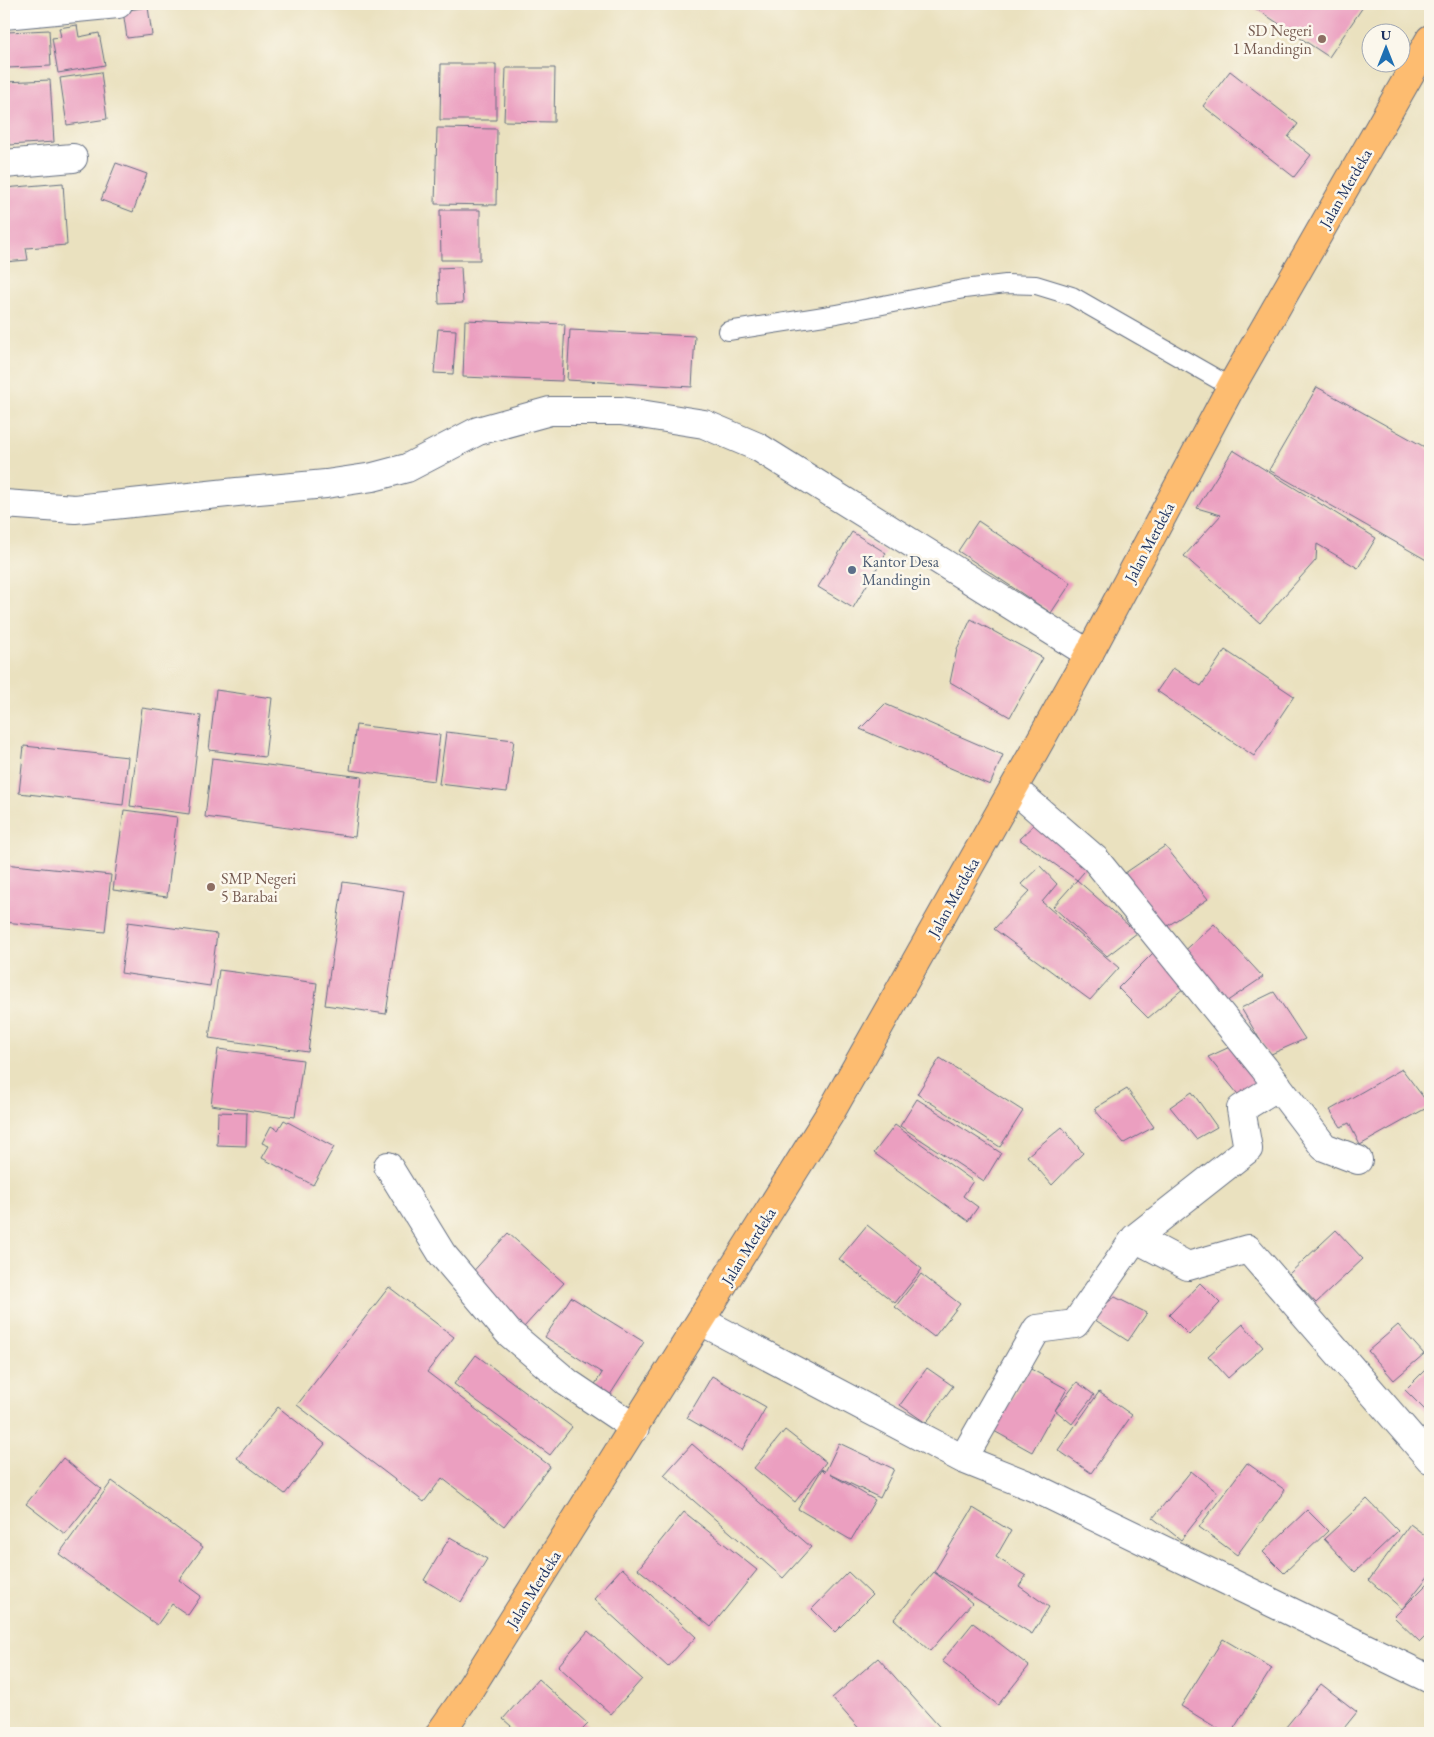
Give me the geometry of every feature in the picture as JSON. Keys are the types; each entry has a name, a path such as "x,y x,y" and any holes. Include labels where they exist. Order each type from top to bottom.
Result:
{"main road":[{"name":"Jalan Merdeka","path":"440,1733 462,1704 832,1112 1090,654 1232,386 1430,39"}],"street":[{"path":"4,15 118,4"},
{"path":"4,164 73,158"},
{"path":"4,504 75,509 326,484 373,477 407,468 478,431 550,411 621,411 704,424 758,447 1090,654"},
{"path":"1014,789 1095,858 1278,1086 1324,1147 1358,1160"},
{"path":"963,1459 1037,1329 1075,1324 1135,1238 1248,1149 1240,1109 1278,1086"},
{"path":"388,1166 442,1254 508,1332 568,1383 635,1428"},
{"path":"1135,1238 1188,1266 1248,1249 1430,1460"},
{"path":"701,1321 963,1459 1034,1488 1430,1679"}],"lane":[{"path":"728,331 837,314 964,289 1006,284 1036,285 1072,296 1232,386"}],"building":[{"path":"1249,4 1365,4 1329,57"},
{"path":"148,7 152,35 127,38 123,11"},
{"path":"77,25 79,37 99,33 105,65 58,73 52,38 61,37 59,28"},
{"path":"49,30 51,66 8,68 7,32"},
{"path":"441,64 496,64 496,120 440,120"},
{"path":"506,68 555,68 554,122 504,121"},
{"path":"1230,71 1298,124 1288,137 1311,155 1294,177 1203,106"},
{"path":"101,72 107,119 67,125 60,78"},
{"path":"50,80 54,142 9,145 5,82"},
{"path":"437,128 497,129 496,205 435,204"},
{"path":"116,163 147,174 133,212 101,200"},
{"path":"63,183 67,245 26,248 28,260 4,262 4,188"},
{"path":"440,210 480,210 480,260 441,260"},
{"path":"461,267 463,303 439,304 438,268"},
{"path":"465,320 565,324 562,381 463,377"},
{"path":"438,329 456,330 453,374 434,373"},
{"path":"570,330 695,336 692,387 567,380"},
{"path":"1317,387 1430,450 1430,562 1269,470"},
{"path":"1233,450 1376,538 1358,568 1317,544 1316,560 1260,623 1184,556 1221,515 1197,508"},
{"path":"978,521 1071,583 1051,613 958,551"},
{"name":"Kantor Desa Mandingin","path":"852,532 886,553 853,608 818,587"},
{"path":"971,619 1043,658 1010,717 950,682 957,649"},
{"path":"1225,650 1294,696 1254,756 1157,691 1173,668 1201,686"},
{"path":"216,690 272,698 265,757 209,750"},
{"path":"885,704 1003,755 990,785 860,729"},
{"path":"142,708 201,716 189,814 130,806"},
{"path":"356,725 440,735 434,781 350,770"},
{"path":"446,732 514,740 507,792 439,784"},
{"path":"24,746 128,757 123,805 19,793"},
{"path":"212,758 362,777 355,837 205,817"},
{"path":"124,810 177,817 167,897 113,890"},
{"path":"1039,820 1091,864 1077,880 1019,839"},
{"path":"1165,846 1208,899 1160,931 1125,873"},
{"path":"4,864 111,875 105,932 4,922"},
{"path":"1040,866 1057,884 1042,902 1119,968 1090,1000 994,929 1030,891 1021,884"},
{"path":"1077,880 1137,933 1107,956 1053,907"},
{"path":"343,882 404,891 386,1014 325,1005"},
{"path":"128,922 217,934 210,986 121,973"},
{"path":"1214,924 1263,977 1223,1004 1179,956"},
{"path":"1156,950 1190,983 1148,1018 1118,988"},
{"path":"219,970 317,983 308,1052 209,1038"},
{"path":"1274,992 1305,1039 1269,1055 1241,1008"},
{"path":"1234,1045 1272,1084 1245,1103 1208,1057"},
{"path":"218,1049 303,1060 295,1117 211,1105"},
{"path":"940,1058 1023,1111 1000,1147 917,1094"},
{"path":"1402,1069 1430,1106 1360,1145 1349,1123 1341,1127 1330,1110"},
{"path":"1127,1089 1154,1127 1124,1143 1094,1109"},
{"path":"1192,1092 1217,1127 1196,1139 1170,1107"},
{"path":"917,1099 1001,1153 984,1181 900,1126"},
{"path":"218,1112 247,1113 246,1146 217,1145"},
{"path":"284,1120 334,1147 313,1185 262,1158 269,1146 262,1143 271,1126 278,1130"},
{"path":"895,1125 973,1181 963,1196 978,1207 968,1221 874,1153"},
{"path":"1062,1127 1083,1153 1052,1185 1027,1156"},
{"path":"867,1225 922,1269 895,1303 839,1259"},
{"path":"1336,1230 1363,1259 1316,1303 1289,1274"},
{"path":"508,1233 564,1283 524,1327 468,1277"},
{"path":"921,1274 960,1304 934,1337 895,1307"},
{"path":"1200,1283 1220,1303 1189,1335 1169,1315"},
{"path":"389,1287 454,1337 427,1372 550,1466 504,1526 442,1478 424,1502 297,1405"},
{"path":"571,1297 644,1342 610,1395 594,1386 602,1373 545,1337"},
{"path":"1115,1297 1147,1313 1128,1341 1089,1316"},
{"path":"1243,1324 1263,1347 1228,1378 1208,1356"},
{"path":"1398,1325 1424,1354 1394,1380 1368,1351"},
{"path":"476,1355 572,1427 550,1455 454,1384"},
{"path":"1430,1365 1430,1413 1429,1414 1405,1390"},
{"path":"927,1368 953,1386 926,1423 900,1405"},
{"path":"1029,1368 1067,1389 1032,1452 994,1431"},
{"path":"712,1376 766,1407 742,1450 687,1418"},
{"path":"1077,1382 1094,1395 1072,1424 1055,1410"},
{"path":"1099,1392 1132,1415 1091,1473 1058,1450"},
{"path":"278,1407 325,1444 285,1494 237,1458"},
{"path":"785,1430 826,1462 795,1502 754,1468"},
{"path":"839,1443 894,1469 880,1498 830,1474 875,1500 851,1540 798,1509 822,1469 825,1472"},
{"path":"692,1444 811,1547 783,1578 664,1475"},
{"path":"63,1458 101,1489 65,1534 26,1504"},
{"path":"1247,1463 1285,1490 1237,1555 1199,1527"},
{"path":"1191,1471 1218,1493 1181,1540 1153,1518"},
{"path":"112,1481 203,1547 179,1580 201,1596 188,1615 172,1604 157,1625 59,1554"},
{"path":"1367,1499 1398,1531 1355,1572 1324,1539"},
{"path":"973,1508 1011,1531 996,1557 1026,1576 1019,1586 1049,1607 1032,1634 934,1572"},
{"path":"1307,1510 1328,1531 1284,1573 1263,1552"},
{"path":"684,1512 757,1570 711,1627 638,1569"},
{"path":"1410,1524 1430,1539 1430,1574 1402,1609 1369,1580"},
{"path":"450,1537 487,1559 461,1602 424,1580"},
{"path":"622,1568 696,1637 668,1667 594,1599"},
{"path":"848,1572 872,1595 835,1632 812,1609"},
{"path":"934,1572 972,1603 930,1651 894,1619"},
{"path":"1430,1581 1430,1632 1420,1642 1394,1617"},
{"path":"973,1623 1029,1666 998,1705 942,1661"},
{"path":"588,1631 642,1679 611,1714 558,1666"},
{"path":"1223,1639 1272,1668 1231,1733 1225,1733 1181,1706"},
{"path":"878,1658 945,1733 863,1733 832,1698"},
{"path":"538,1679 588,1724 579,1733 519,1733 503,1719"},
{"path":"1321,1684 1357,1712 1340,1733 1281,1733"}],"place":[{"name":"SD Negeri 1 Mandingin","path":"1322,39"},
{"name":"Kantor Desa Mandingin","path":"852,570"},
{"name":"SMP Negeri 5 Barabai","path":"211,887"}]}
